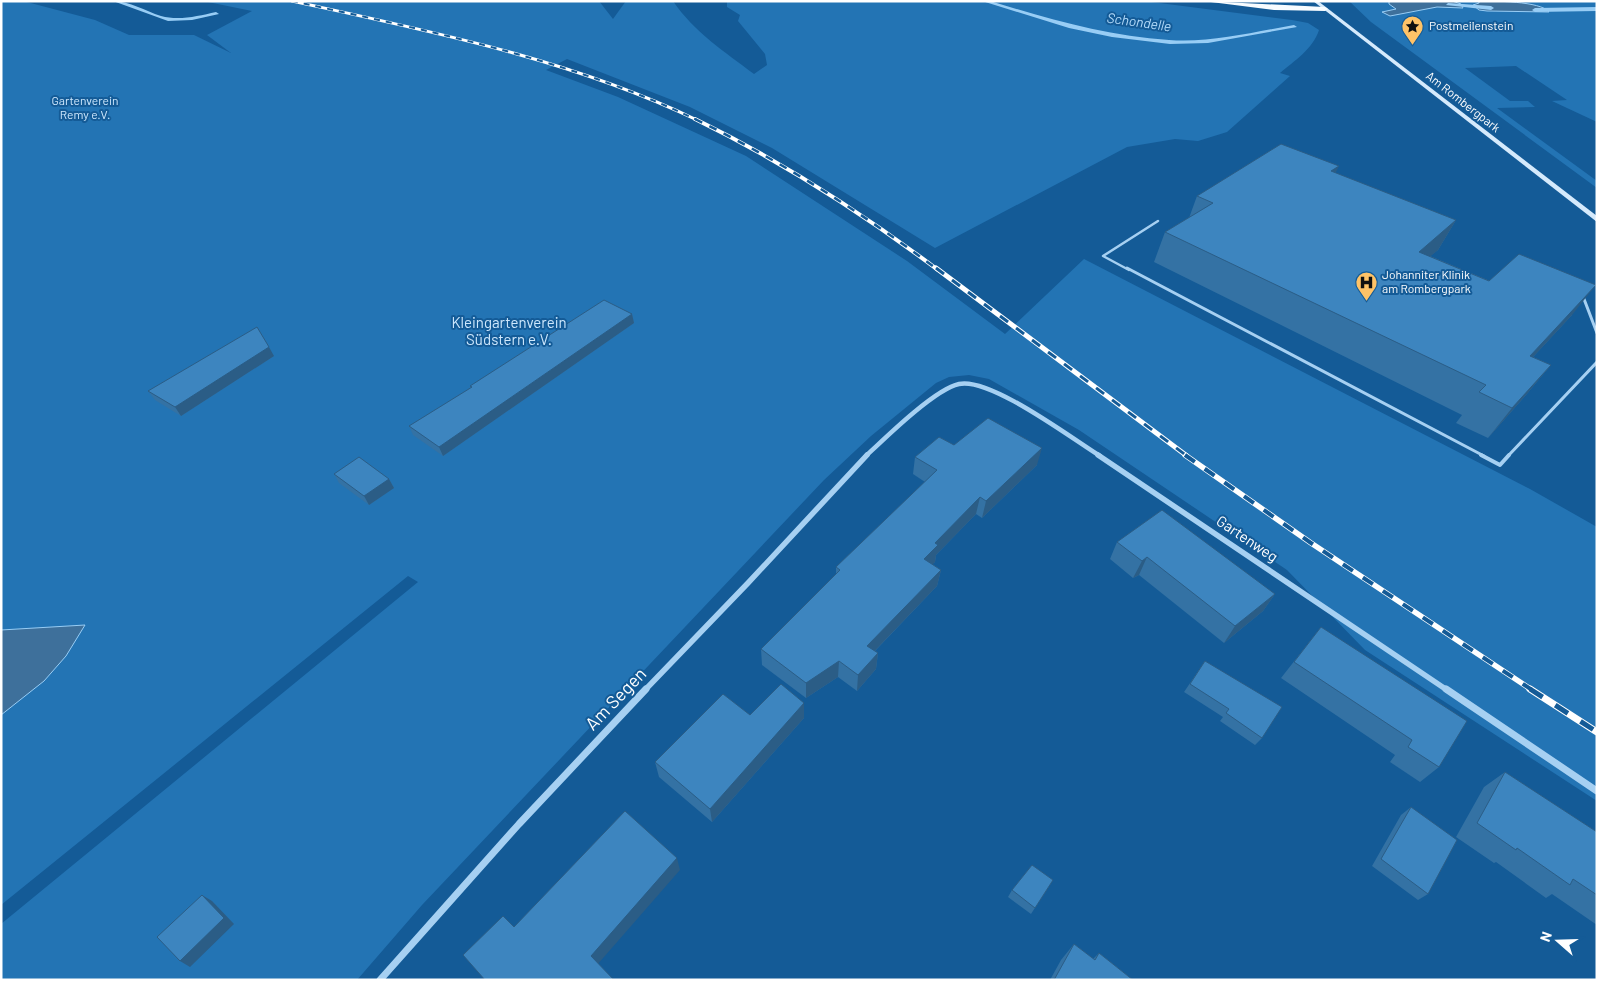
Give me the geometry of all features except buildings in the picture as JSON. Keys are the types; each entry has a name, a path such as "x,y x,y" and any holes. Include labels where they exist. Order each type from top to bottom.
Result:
{"highway":[{"path":"1206,1 1274,8 1325,9"}],"main road":[{"name":"Am Rombergpark","path":"1315,1 1550,186 1597,220"}],"street":[{"name":"Gartenweg","path":"878,443 953,385 966,382 999,392 1134,478 1597,791"},
{"name":"Am Segen","path":"380,980 435,916 602,734 749,582 836,486 878,443"}],"lane":[{"path":"1158,221 1103,256 1500,465 1597,362"},
{"path":"1584,299 1597,333"}],"green space":[{"path":"1,1 23,1 95,20 129,35 194,35 231,53 207,35 252,11 203,1 599,1 613,19 626,1 673,1 700,32 754,74 767,65 765,54 738,21 740,15 727,7 727,1 1144,1 1308,23 1319,30 1308,49 1280,73 1290,76 1227,132 1198,141 1175,139 1127,147 935,248 772,148 690,107 567,59 546,70 618,97 746,156 907,261 1005,334 1084,259 1530,489 1597,527 1597,801 1365,650 1287,570 1079,430 989,379 969,375 949,377 936,383 871,436 824,480 422,905 357,980 1,980 1,924 418,582 408,576 1,905"},
{"path":"1349,1 1597,1 1597,122 1552,101 1567,100 1516,66 1465,68 1510,101 1528,101 1535,107 1497,108 1597,181 1597,188 1371,22"}],"shaded area":[{"path":"1389,1 1452,1 1461,4 1463,8 1437,7 1390,16 1382,12 1396,9 1389,4"},
{"path":"1479,1 1527,4 1544,8 1549,12 1479,10 1473,5 1479,3"},
{"path":"85,625 66,656 44,681 1,715 1,630"}],"waterway":[{"name":"Schondelle","path":"115,1 168,19 186,19 216,14"},
{"name":"Schondelle","path":"984,1 1069,26 1112,35 1170,42 1208,41 1294,27"},
{"name":"Schondelle","path":"1448,4 1491,8"},
{"name":"Schondelle","path":"1535,10 1597,9"}],"railway":[{"path":"292,1 447,36 549,63 649,99 697,120"},
{"path":"697,120 758,152 820,188 938,270"},
{"path":"936,268 1187,456"},
{"path":"1185,455 1311,543 1532,690"},
{"path":"1530,689 1597,732"}],"place":[{"name":"Postmeilenstein","path":"1413,45"},
{"name":"Johanniter Klinik am Rombergpark","path":"1366,301"}],"park label":[{"name":"Gartenverein Remy e.V.","path":"85,108"},
{"name":"Kleingartenverein Südstern e.V.","path":"509,332"}]}
